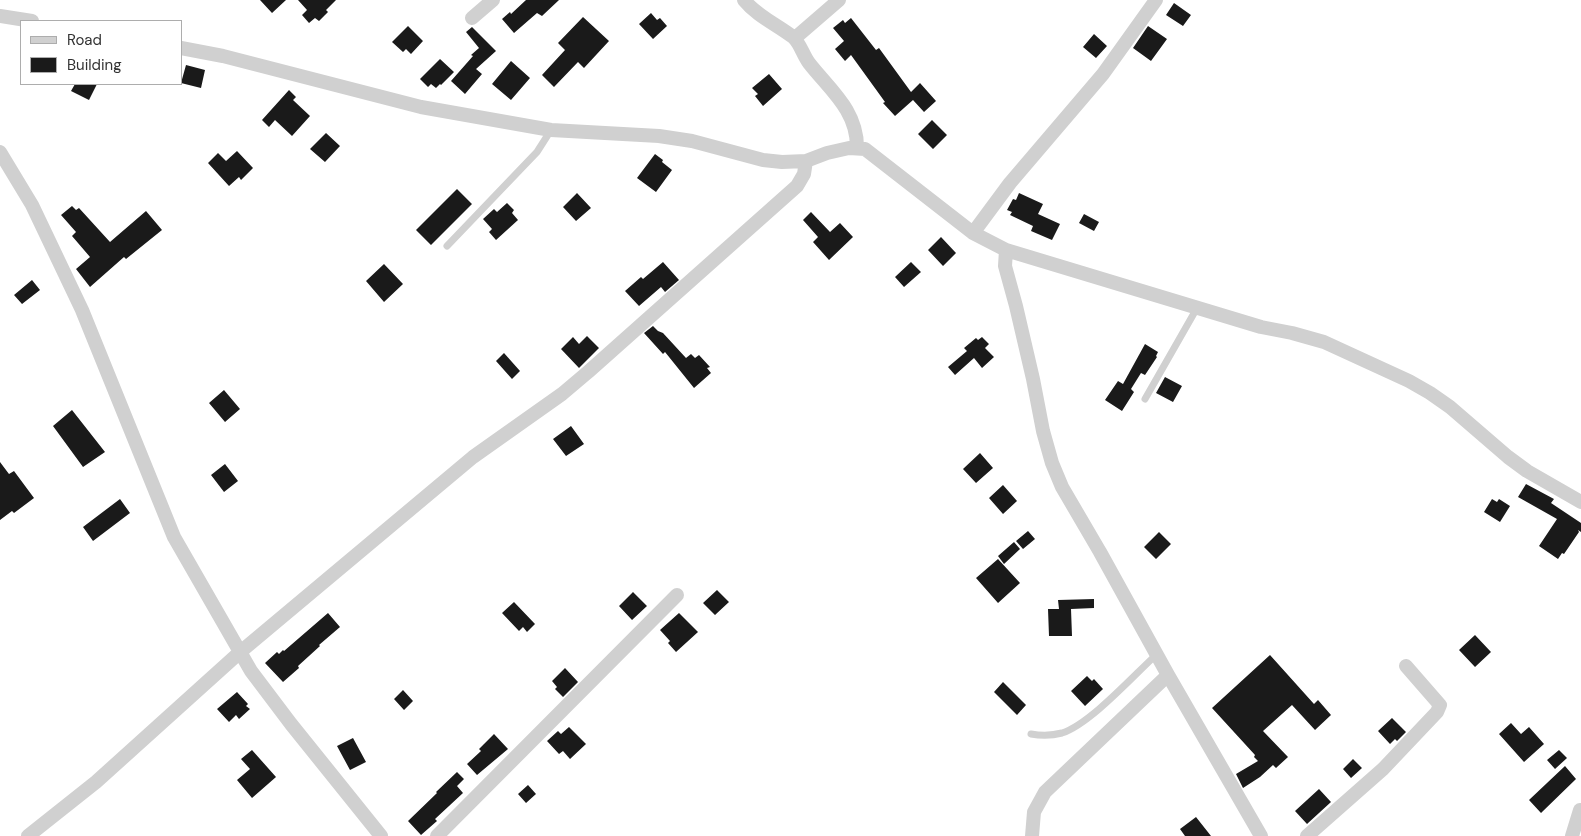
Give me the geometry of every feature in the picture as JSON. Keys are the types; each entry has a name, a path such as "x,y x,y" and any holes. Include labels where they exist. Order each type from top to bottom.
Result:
{"street":[{"path":"472,18 493,0"},
{"path":"744,0 755,12 795,38 808,61 849,112 856,129 857,148"},
{"path":"795,38 839,0"},
{"path":"973,233 1010,183 1104,74 1156,0"},
{"path":"0,16 26,20"},
{"path":"182,48 223,56 421,107 551,130 659,136 692,141 771,161 782,162 806,161 836,150 865,149 973,233 1006,250 1260,327 1324,342 1409,381 1450,407 1521,466 1581,502"},
{"path":"0,152 36,214 82,310 174,537 251,671 381,836"},
{"path":"28,836 96,782 240,653 473,458 562,394 582,377 797,186 804,174 806,161"},
{"path":"1006,250 1005,266 1033,379 1043,431 1052,463 1062,487 1156,655 1261,836"},
{"path":"437,836 677,595"},
{"path":"1308,836 1383,769 1437,712 1440,705 1406,666"},
{"path":"1032,836 1034,812 1045,792 1168,675"},
{"path":"1572,836 1580,810"}],"lane":[{"path":"447,246 537,152 551,130"},
{"path":"1145,399 1197,308"},
{"path":"1031,734 1045,736 1062,733 1077,725 1101,706 1156,655"}],"building":[{"path":"260,0 286,0 272,13"},
{"path":"298,0 336,0 319,21 315,18 309,23 302,15 307,10"},
{"path":"526,0 559,0 542,16 537,13 514,33 502,19 510,12 511,14"},
{"path":"1174,3 1191,15 1183,26 1166,15"},
{"path":"651,13 657,20 660,18 667,26 653,39 639,24"},
{"path":"583,17 609,41 584,68 578,62 554,87 542,75 565,50 558,43"},
{"path":"851,18 876,50 879,48 911,92 920,83 936,101 924,112 913,100 895,116 883,103 885,102 851,55 845,61 835,49 844,41 833,28 843,20 845,23"},
{"path":"408,26 423,41 411,54 406,49 403,52 392,42"},
{"path":"1148,26 1167,39 1151,61 1133,48"},
{"path":"472,27 496,51 476,69 482,74 465,94 451,81 473,56 471,55 479,48 466,32"},
{"path":"1094,34 1107,46 1096,58 1083,47"},
{"path":"440,59 454,72 436,88 431,84 428,87 420,79"},
{"path":"511,61 530,78 511,100 492,84"},
{"path":"186,65 205,70 201,88 182,83"},
{"path":"769,74 782,89 763,106 755,96 758,94 752,88"},
{"path":"74,85 96,85 89,100 71,91"},
{"path":"289,90 296,97 293,100 310,116 292,136 275,120 269,127 262,120"},
{"path":"932,120 947,135 933,149 918,134"},
{"path":"326,133 340,146 325,162 310,149"},
{"path":"237,151 253,168 241,180 239,177 229,186 208,163 218,153 226,161"},
{"path":"655,154 672,170 656,192 637,178"},
{"path":"457,189 472,204 431,245 416,230"},
{"path":"577,193 591,208 576,221 563,207"},
{"path":"1019,193 1043,204 1038,214 1060,224 1052,240 1031,231 1033,226 1010,215 1012,212 1007,210 1013,199 1016,200"},
{"path":"507,203 514,210 512,213 518,220 496,240 489,232 492,229 483,219 494,209 497,212"},
{"path":"72,206 76,210 79,208 110,242 146,211 162,230 126,259 124,257 90,287 76,269 90,257 72,236 76,232 61,215"},
{"path":"811,212 830,232 840,223 853,237 829,260 813,242 818,237 803,220"},
{"path":"1084,214 1099,222 1094,231 1079,223"},
{"path":"941,237 956,253 943,266 928,250"},
{"path":"663,262 679,280 665,292 661,287 639,306 625,291"},
{"path":"911,262 921,272 904,287 895,277"},
{"path":"384,264 403,284 384,302 366,281"},
{"path":"32,280 40,290 22,304 14,295"},
{"path":"653,326 663,333 686,358 691,354 695,358 699,355 710,367 707,368 711,373 694,388 665,352 663,354 644,333"},
{"path":"587,336 599,348 579,368 561,349 573,337 579,344"},
{"path":"982,337 989,344 985,348 994,357 982,368 974,358 955,375 948,367 967,351 964,348 976,338 978,340"},
{"path":"1145,344 1158,352 1157,357 1145,375 1141,373 1131,389 1134,392 1122,411 1105,400 1118,381 1123,384"},
{"path":"504,353 520,371 512,379 496,361"},
{"path":"1165,377 1182,386 1173,402 1156,393"},
{"path":"224,390 240,409 225,422 209,403"},
{"path":"72,410 105,452 83,467 53,426"},
{"path":"571,426 584,444 566,456 553,439"},
{"path":"980,453 993,468 976,483 963,469"},
{"path":"0,462 9,474 14,471 34,498 14,513 12,511 0,520"},
{"path":"225,464 238,481 224,492 211,475"},
{"path":"1526,484 1554,499 1551,503 1581,523 1581,532 1578,530 1579,532 1564,554 1562,553 1558,559 1539,546 1557,519 1518,497"},
{"path":"1003,485 1017,501 1003,514 989,498"},
{"path":"120,499 130,513 93,541 83,527"},
{"path":"1492,499 1497,502 1499,499 1510,506 1500,522 1484,512"},
{"path":"1028,531 1035,539 1023,549 1016,541"},
{"path":"1159,532 1171,544 1156,559 1144,547"},
{"path":"1014,542 1020,549 1004,564 998,556"},
{"path":"998,559 1020,583 998,603 976,578"},
{"path":"717,590 729,602 715,615 703,603"},
{"path":"633,592 647,606 632,620 619,606"},
{"path":"1094,599 1094,608 1071,609 1072,636 1049,636 1048,609 1059,609 1058,600"},
{"path":"514,602 535,624 527,632 523,627 519,631 502,613"},
{"path":"328,613 340,627 319,645 298,666 299,668 283,682 265,663 277,652 279,654 284,651"},
{"path":"679,613 698,632 676,652 668,643 670,641 660,630"},
{"path":"1475,635 1491,652 1475,667 1459,650"},
{"path":"1270,655 1314,704 1318,700 1331,715 1315,730 1292,705 1263,731 1288,757 1276,768 1273,765 1260,777 1243,788 1236,774 1258,761 1254,757 1255,755 1212,708"},
{"path":"565,668 578,682 563,697 555,689 557,687 552,681"},
{"path":"1087,676 1092,681 1094,679 1103,689 1085,706 1071,691"},
{"path":"1003,682 1026,705 1017,715 994,692"},
{"path":"403,690 413,701 404,710 394,699"},
{"path":"237,692 250,709 239,719 236,715 229,722 217,709"},
{"path":"1392,718 1406,732 1397,741 1395,739 1390,744 1378,731"},
{"path":"1511,723 1521,734 1529,727 1544,744 1524,762 1499,734"},
{"path":"569,727 586,744 570,759 563,751 559,754 547,741 558,731 561,734"},
{"path":"494,734 508,749 477,775 467,764 481,751 479,749"},
{"path":"353,738 366,762 350,770 337,746"},
{"path":"252,750 276,777 252,798 237,780 250,769 241,759"},
{"path":"1559,750 1567,758 1555,769 1547,760"},
{"path":"1353,759 1362,768 1351,778 1343,769"},
{"path":"1565,766 1576,779 1541,813 1529,800"},
{"path":"457,772 464,779 457,786 463,793 421,835 408,821"},
{"path":"528,785 536,794 526,803 518,794"},
{"path":"1319,789 1331,802 1307,824 1295,811"},
{"path":"1196,817 1211,836 1185,836 1180,829"}]}
